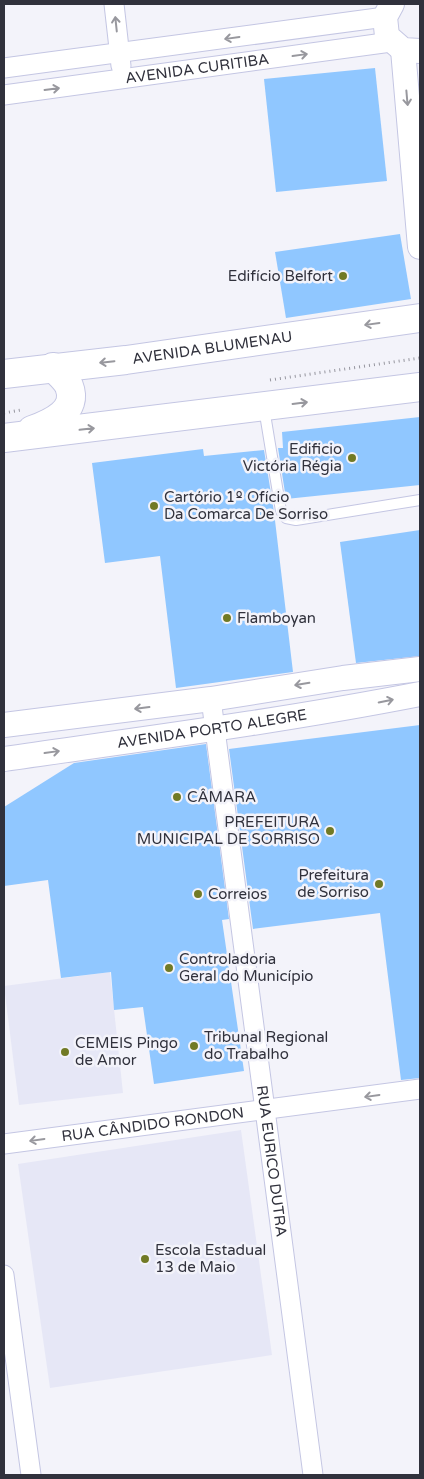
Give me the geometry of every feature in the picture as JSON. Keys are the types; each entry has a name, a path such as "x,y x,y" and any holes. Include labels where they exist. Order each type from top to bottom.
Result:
{"main road":[{"name":"AVENIDA BLUMENAU","path":"4,374 126,360 420,318"},
{"path":"7,429 48,424 67,410 70,403 69,386 53,368"},
{"path":"7,429 264,394 420,387"}],"street":[{"path":"114,4 122,80"},
{"path":"388,10 385,30 405,47 420,247"},
{"name":"AVENIDA CURITIBA","path":"4,68 120,53 388,10"},
{"name":"AVENIDA CURITIBA","path":"4,94 405,47"},
{"name":"AVENIDA PORTO ALEGRE","path":"4,725 210,695 253,686 420,669"},
{"path":"343,678 348,708"},
{"name":"AVENIDA PORTO ALEGRE","path":"4,758 215,729 348,708 420,694"},
{"name":"RUA EURICO DUTRA","path":"210,695 314,1475"},
{"name":"RUA CÂNDIDO RONDON","path":"4,1144 420,1090"},
{"path":"4,1275 31,1475"}],"lane":[{"path":"264,394 281,511 286,518 296,520 420,500"}],"path":[{"path":"264,394 420,358"},
{"path":"7,429 23,410"}],"shaded area":[{"name":"CEMEIS Pingo de Amor","path":"110,972 123,1093 19,1105 4,986"},
{"name":"Escola Estadual 13 de Maio","path":"241,1130 272,1355 50,1388 18,1164"}],"building":[{"path":"375,68 387,181 276,192 264,79"},
{"name":"Edifício Belfort","path":"400,234 411,299 286,318 275,252"},
{"name":"Edificio Victória Régia","path":"420,417 420,485 286,499 278,448 283,448 282,432"},
{"name":"Flamboyan","path":"203,449 204,456 264,450 274,512 293,672 176,688 160,556 105,563 92,463"},
{"path":"420,530 420,656 356,663 340,542"},
{"name":"PREFEITURA MUNICIPAL DE SORRISO","path":"420,725 420,1078 401,1080 380,913 253,929 229,749"},
{"path":"206,744 229,919 222,920 244,1071 154,1084 143,1007 114,1010 111,972 61,978 48,880 4,886 4,807 74,763"}],"place":[{"name":"Edifício Belfort","path":"343,276"},
{"name":"Edificio Victória Régia","path":"352,458"},
{"name":"Cartório 1º Ofício Da Comarca De Sorriso","path":"154,506"},
{"name":"Flamboyan","path":"227,618"},
{"name":"CÂMARA","path":"177,797"},
{"name":"PREFEITURA MUNICIPAL DE SORRISO","path":"330,831"},
{"name":"Prefeitura de Sorriso","path":"379,884"},
{"name":"Correios","path":"198,894"},
{"name":"Controladoria Geral do Município","path":"169,968"},
{"name":"Tribunal Regional do Trabalho","path":"194,1046"},
{"name":"CEMEIS Pingo de Amor","path":"65,1052"},
{"name":"Escola Estadual 13 de Maio","path":"145,1259"}]}
